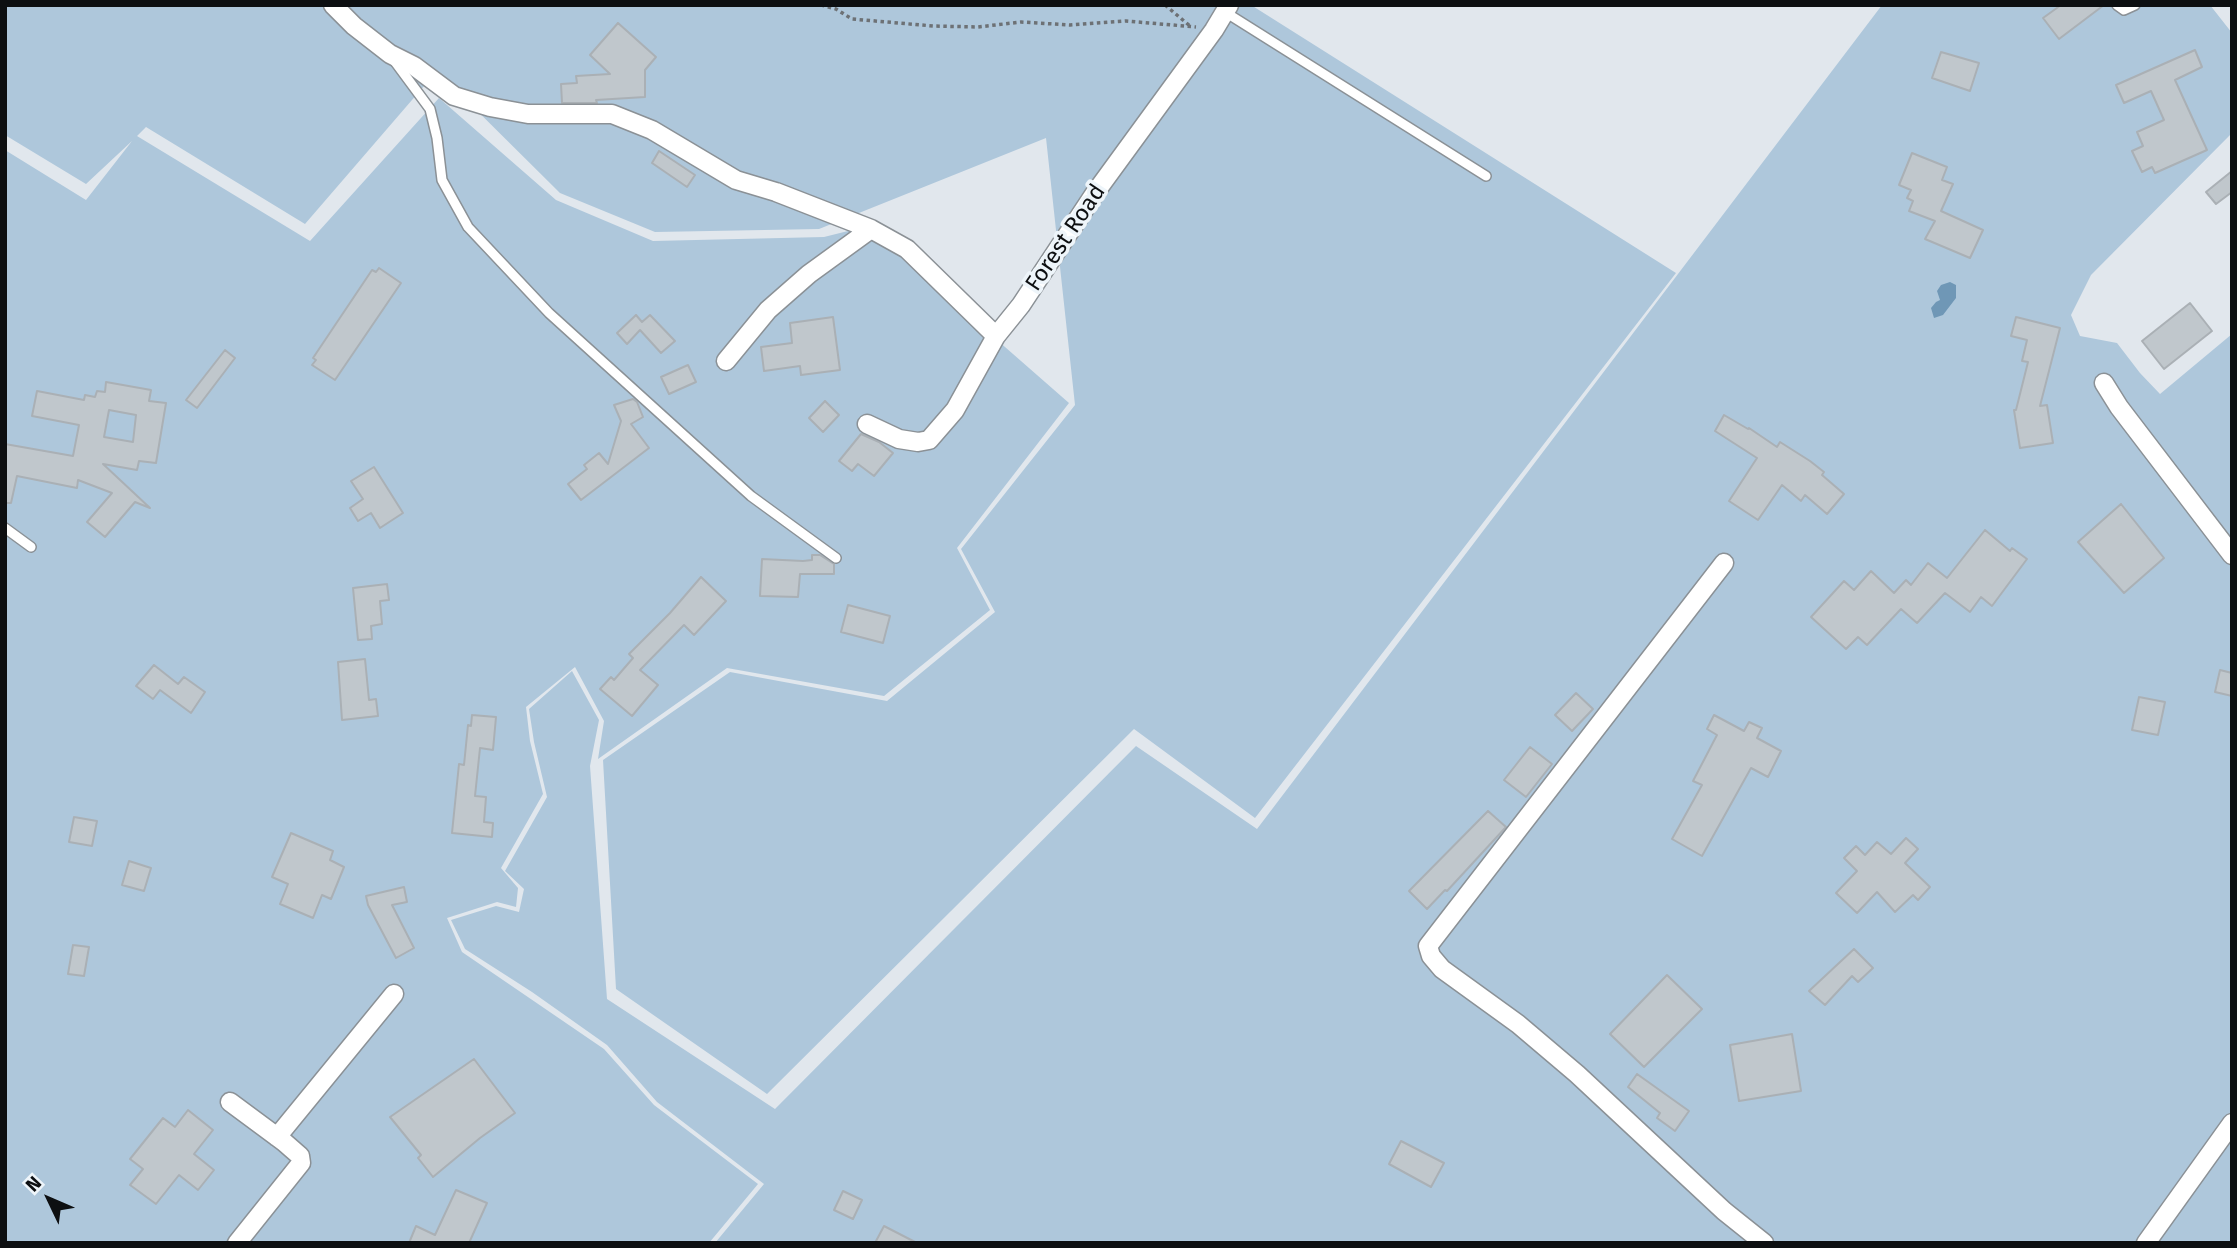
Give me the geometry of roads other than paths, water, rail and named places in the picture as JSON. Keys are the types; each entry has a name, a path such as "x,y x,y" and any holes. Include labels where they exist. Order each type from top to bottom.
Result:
{"street":[{"path":"333,5 354,26 390,54 414,66 454,96 490,107 528,114 612,114 652,130 736,180 776,192 871,229 907,250 996,336"},
{"name":"Forest Road","path":"867,424 899,439 918,442 929,440 954,410 996,336 1227,8"},
{"path":"726,361 768,310 809,274 871,229"},
{"path":"2105,383 2119,407 2232,555"},
{"path":"1724,563 1428,946 1431,956 1442,969 1518,1024 1577,1074 1724,1211 1765,1243"},
{"path":"277,1136 394,994"},
{"path":"230,1102 277,1136 300,1156 301,1163 237,1243"},
{"path":"2146,1243 2232,1124"}],"lane":[{"path":"2117,5 2124,10 2135,5"},
{"path":"1227,8 1486,176"},
{"path":"390,54 430,109 442,180 468,227 549,313 741,487 836,558"},
{"path":"5,528 31,547"}]}
